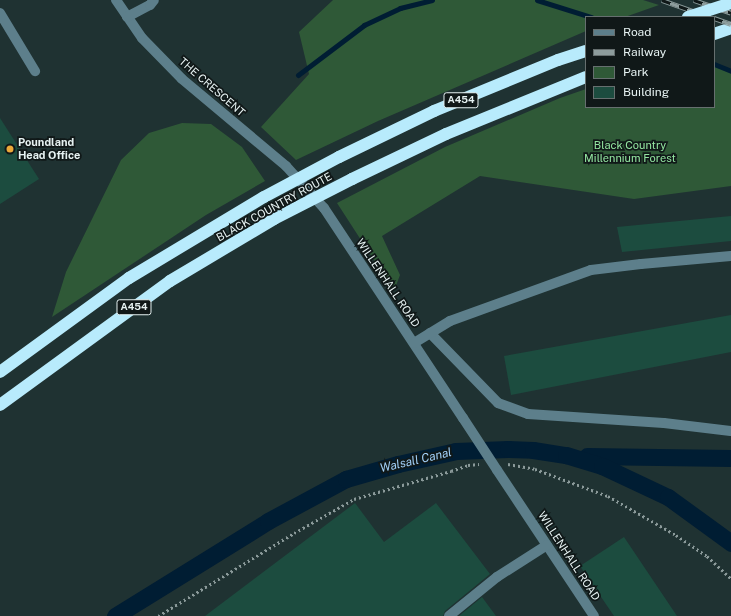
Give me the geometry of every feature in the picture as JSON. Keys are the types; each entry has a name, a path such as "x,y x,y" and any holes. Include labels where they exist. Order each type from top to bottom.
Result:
{"highway":[{"path":"691,16 731,3"},
{"path":"715,34 731,28"},
{"name":"BLACK COUNTRY ROUTE","path":"0,372 129,278 264,197 434,111 558,60 585,51"},
{"name":"BLACK COUNTRY ROUTE","path":"0,405 170,281 274,219 352,179 446,134 585,77"}],"street":[{"name":"THE CRESCENT","path":"116,0 142,38 182,79 286,166"},
{"path":"127,17 150,5 154,0"},
{"path":"0,14 35,72"},
{"name":"WILLENHALL ROAD","path":"286,166 324,208 463,418 501,466 547,545 594,616"},
{"path":"414,343 450,322 591,270 731,256"},
{"path":"430,333 498,403 528,414 664,423 731,431"},
{"path":"449,616 497,577 547,545"}],"path":[{"path":"158,616 294,533 354,499 451,472 468,465 483,464"},
{"path":"501,466 535,469 608,496 676,535 707,556 731,578"}],"green space":[{"path":"333,0 643,0 659,5 628,16 585,16 585,31 378,121 296,160 261,127 309,74 299,32"},
{"name":"Black Country Millennium Forest","path":"715,64 731,71 731,186 634,199 480,176 382,236 400,275 394,291 337,203 445,147 560,98 585,89 585,108 715,108"},
{"path":"182,123 211,124 242,147 265,181 206,215 52,317 66,272 121,160 149,133"}],"building":[{"name":"Poundland Head Office","path":"0,118 39,179 0,204"},
{"path":"731,216 731,241 622,252 617,227"},
{"path":"731,315 731,352 511,395 504,356"},
{"path":"355,503 384,542 436,503 490,574 445,611 443,616 205,616"},
{"path":"624,537 677,616 614,616 580,566"},
{"path":"482,597 496,616 459,616"}],"waterway":[{"path":"298,75 364,25 400,8 432,0"},
{"path":"537,0 588,16"},
{"path":"715,64 731,71"},
{"name":"Walsall Canal","path":"115,616 268,521 346,479 398,464 456,451 508,449 533,450 566,455 602,466 668,497 731,543"},
{"path":"587,456 731,458"}],"railway":[{"path":"662,0 707,16"},
{"path":"694,0 731,13"},
{"path":"715,18 731,24"}],"place":[{"name":"Poundland Head Office","path":"10,149"}]}
